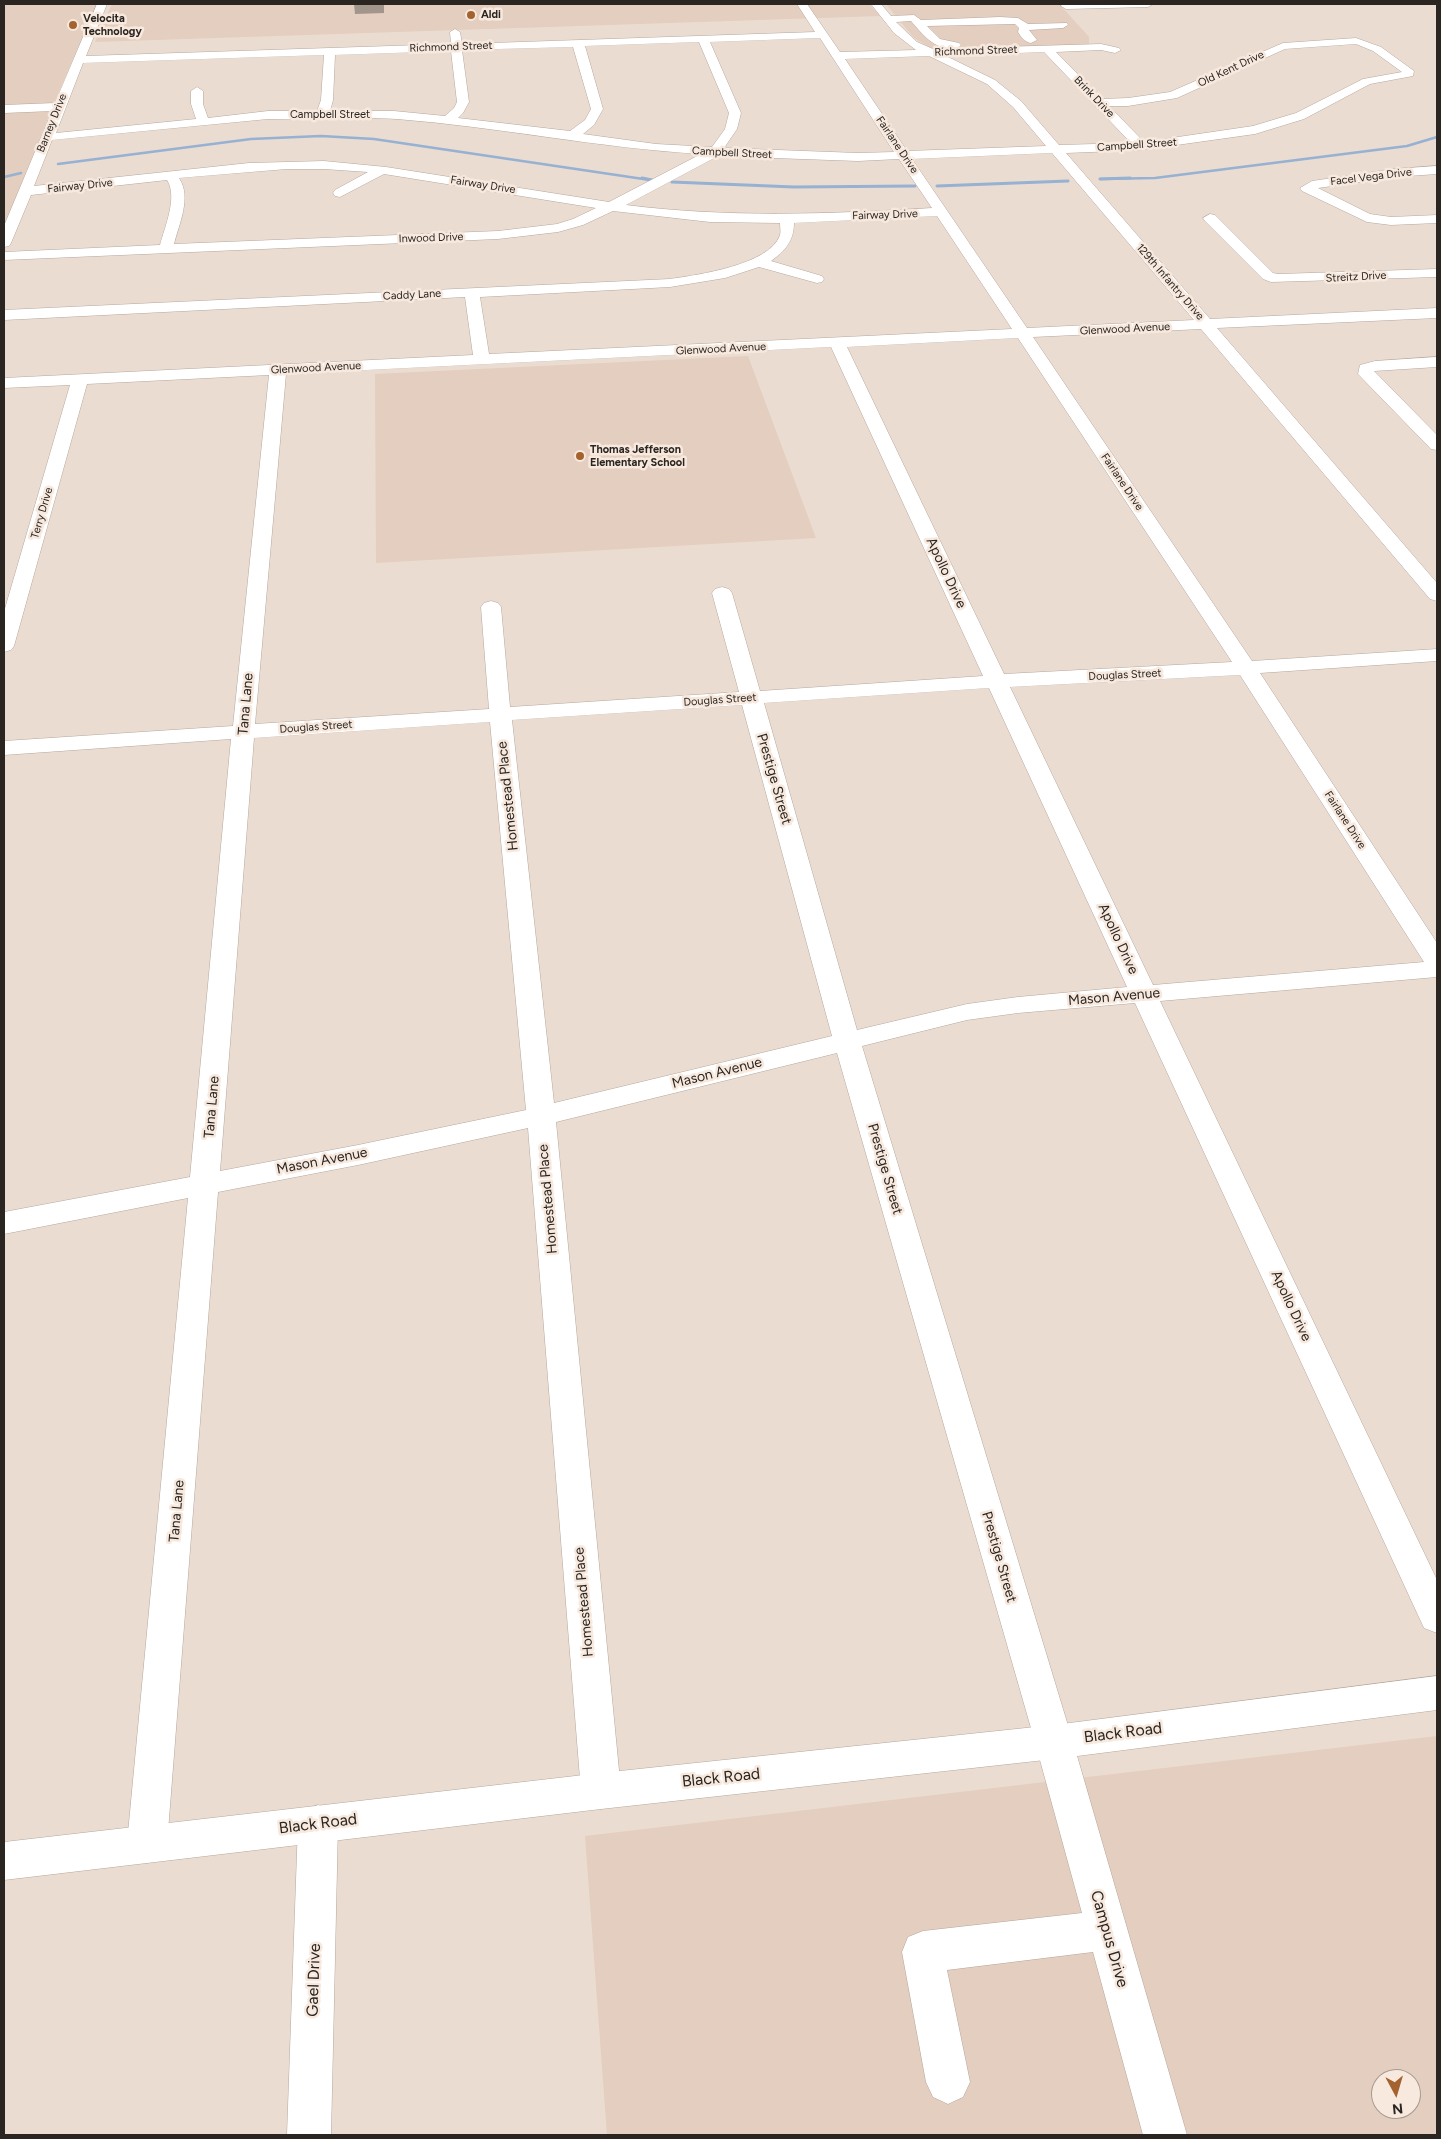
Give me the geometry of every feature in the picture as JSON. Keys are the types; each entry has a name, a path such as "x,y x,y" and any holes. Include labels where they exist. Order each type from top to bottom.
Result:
{"street":[{"name":"Barney Drive","path":"4,243 102,4"},
{"name":"Fairlane Drive","path":"802,4 1246,668 1437,962"},
{"name":"129th Infantry Drive","path":"876,4 905,38 929,53 991,82 1017,104 1437,595"},
{"path":"1079,19 1066,6 1148,4"},
{"path":"888,19 914,18 936,42 952,45 1039,46"},
{"path":"918,23 1000,20 1018,21 1026,27 1063,25"},
{"path":"1026,27 1023,32 1039,46"},
{"path":"448,120 460,110 463,102 455,32"},
{"name":"Richmond Street","path":"78,60 824,35"},
{"name":"Inwood Drive","path":"4,256 524,233 565,226 646,190 715,152 731,129 735,113 703,38"},
{"path":"570,137 585,128 594,119 597,109 578,43"},
{"name":"Richmond Street","path":"837,56 929,53 1100,43 1115,50"},
{"name":"Old Kent Drive","path":"1100,103 1128,102 1173,95 1283,46 1306,43 1364,43 1372,45 1408,71 1409,74"},
{"name":"Brink Drive","path":"1039,46 1100,103 1140,146"},
{"path":"321,115 326,108 330,51"},
{"name":"Campbell Street","path":"46,137 83,135 268,115 321,115 415,116 641,147 815,156 904,155 1140,146 1236,134 1271,126 1300,116 1367,81 1409,74"},
{"path":"197,91 197,104 203,121"},
{"path":"4,109 58,108"},
{"name":"Fairway Drive","path":"24,191 68,188 250,166 353,166 679,215 725,218 787,218 941,212"},
{"path":"340,193 382,170"},
{"name":"Facel Vega Drive","path":"1437,170 1394,173 1312,185 1306,188 1366,218 1376,221 1437,219"},
{"path":"166,250 179,196 176,185 170,176"},
{"name":"Caddy Lane","path":"4,315 670,283 714,276 758,262 776,251 786,240 790,227 787,218"},
{"name":"Streitz Drive","path":"1210,218 1268,276 1276,280 1437,273"},
{"path":"758,262 818,279"},
{"path":"472,292 482,360"},
{"name":"Glenwood Avenue","path":"4,383 1437,313"},
{"name":"Apollo Drive","path":"837,343 1437,1617"},
{"path":"1436,442 1366,374 1366,368 1437,362"},
{"name":"Tana Lane","path":"147,1844 206,1183 243,732 278,370"},
{"name":"Terry Drive","path":"4,646 80,380"},
{"name":"Prestige Street","path":"722,593 847,1040 1054,1742"},
{"name":"Homestead Place","path":"491,607 500,715 541,1116 601,1791"},
{"name":"Douglas Street","path":"4,748 997,682 1437,655"},
{"name":"Mason Avenue","path":"4,1223 358,1155 541,1116 967,1012 1144,994 1437,969"},
{"name":"Black Road","path":"4,1861 601,1791 1054,1742 1437,1693"},
{"name":"Campus Drive","path":"1054,1742 1165,2135"},
{"name":"Gael Drive","path":"309,2135 318,1824"},
{"path":"948,2082 923,1952 1106,1930"}],"shaded area":[{"path":"4,4 96,4 54,104 42,107 4,108"},
{"path":"112,4 869,4 880,16 95,42"},
{"path":"886,4 1126,4 1061,6 1089,37 1089,45 934,50 914,38"},
{"path":"46,111 50,113 4,227 4,112"},
{"name":"Thomas Jefferson Elementary School","path":"748,356 816,538 376,563 375,374"},
{"path":"1437,1736 1437,2135 607,2135 585,1836"}],"waterway":[{"path":"58,164 251,139 321,136 374,139 650,180"},
{"path":"1130,178 1100,179 1155,178 1407,146 1437,137"},
{"path":"4,177 21,173"},
{"path":"642,178 652,180"},
{"path":"937,186 1068,181"},
{"path":"672,182 794,187 915,186"}],"place":[{"name":"Aldi","path":"471,15"},
{"name":"Velocita Technology","path":"73,25"},
{"name":"Thomas Jefferson Elementary School","path":"580,456"}]}
